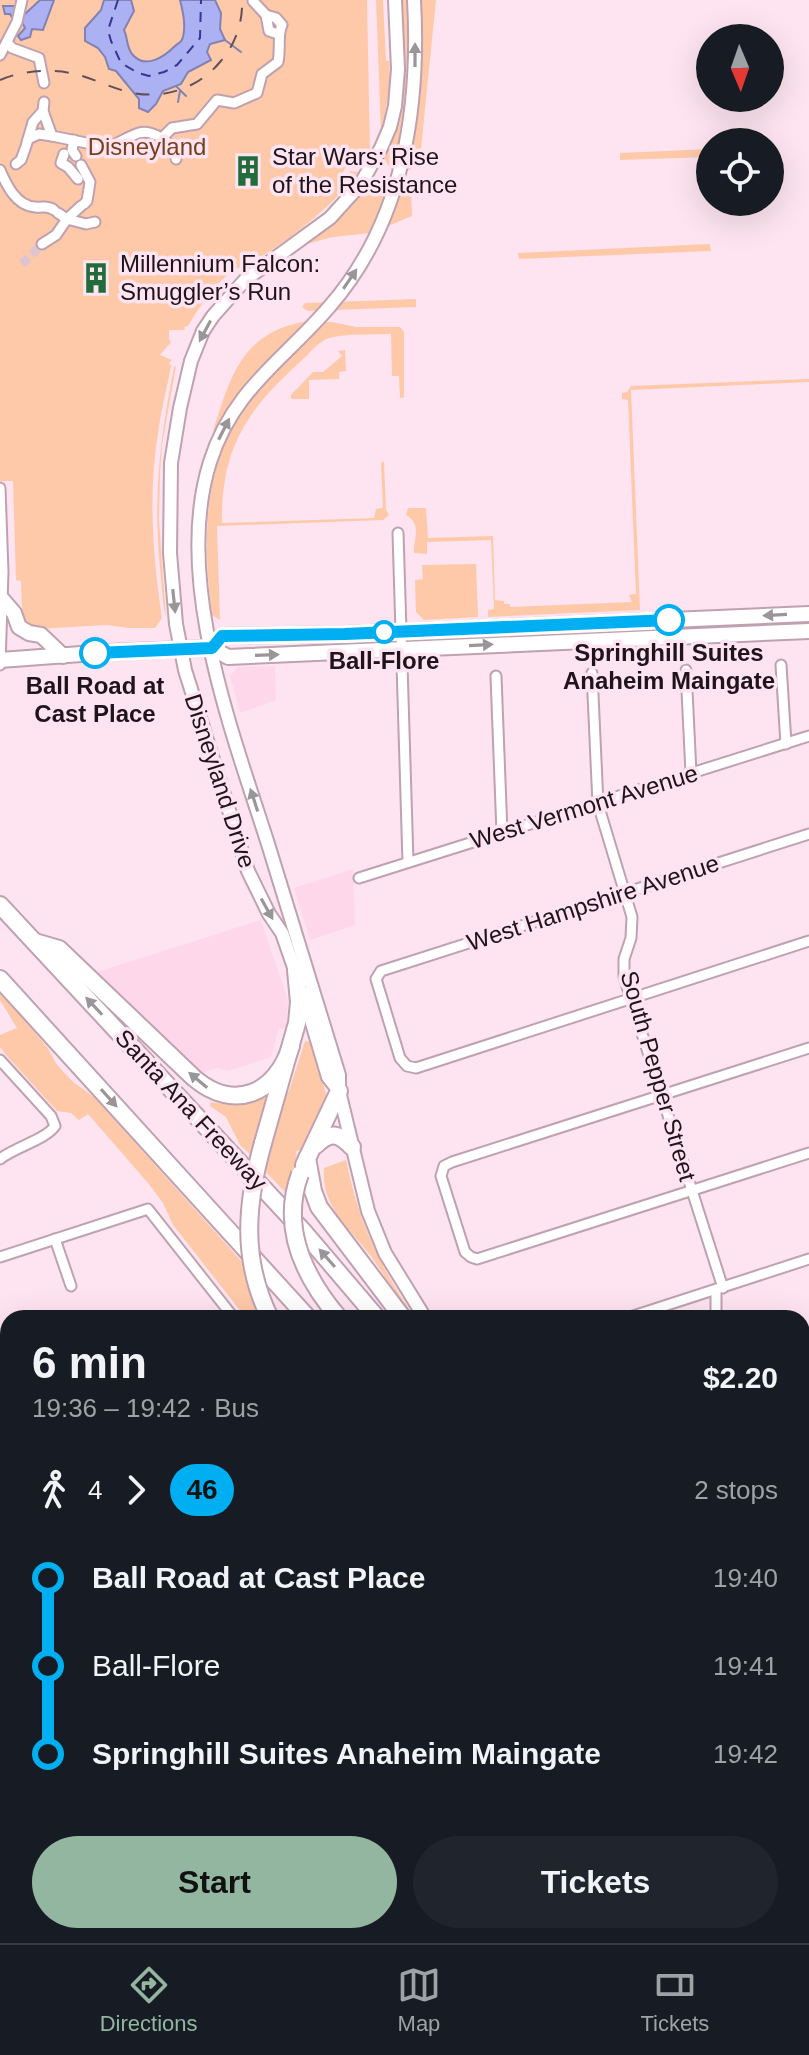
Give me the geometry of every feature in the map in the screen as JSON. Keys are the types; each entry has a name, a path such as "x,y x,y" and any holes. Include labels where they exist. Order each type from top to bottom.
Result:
{"highway":[{"name":"Santa Ana Freeway","path":"0,905 303,1231 370,1310"},
{"path":"34,942 59,949 194,1078 216,1093 245,1095 263,1088 278,1074 291,1046"},
{"path":"267,1310 256,1282 248,1240 249,1199 298,1013 296,970"},
{"path":"0,979 301,1310"},
{"path":"332,1310 315,1289 299,1257 293,1212 300,1174 339,1091"},
{"path":"352,1147 343,1137 334,1134 325,1136 310,1153 313,1191 319,1207 397,1310"}],"main road":[{"name":"Disneyland Drive","path":"339,1091 328,1077 282,933 248,871 203,730 181,650 172,586 169,493 178,418 197,346 208,323 227,297 245,280 330,218 360,185 381,148 395,106 398,69 395,0"},
{"name":"Disneyland Drive","path":"414,0 412,109 401,168 386,215 330,307 272,363 223,428 200,503 198,538 201,586 212,648 246,778 339,1075 339,1091 368,1211 385,1253 420,1310"},
{"path":"2,599 14,613 19,627 41,635 63,656"},
{"path":"212,648 222,636 809,614"},
{"path":"0,661 212,648 228,657 809,631"}],"street":[{"path":"0,55 17,23 22,0"},
{"path":"161,139 172,128 197,124 217,100 232,103 257,93 262,74 278,62 281,45 278,34 269,31 266,15 253,1"},
{"path":"7,42 12,48 41,54 44,83"},
{"path":"82,180 74,155 56,137 44,106 36,116 21,160 0,170 11,191 22,202 36,207 50,207 67,219 86,224 95,222"},
{"path":"42,244 56,235 67,219 87,201 90,182 82,180 61,163 74,155 149,132 172,144 177,152 176,159"},
{"path":"26,145 39,134 56,137"},
{"path":"0,661 0,506 3,485"},
{"path":"398,533 408,862"},
{"path":"781,665 786,744"},
{"path":"686,670 691,773"},
{"name":"South Pepper Street","path":"592,673 598,804 626,893 632,924 623,970 692,1191 719,1289 717,1310"},
{"path":"496,676 502,833"},
{"name":"West Vermont Avenue","path":"359,878 809,736"},
{"name":"West Hampshire Avenue","path":"630,998 421,1066 407,1066 400,1058 376,982 378,973 809,834"},
{"path":"630,998 809,941"},
{"path":"809,1048 452,1162 442,1169 442,1182 463,1248 471,1257 483,1258 809,1153"},
{"path":"0,1060 51,1116 54,1127"},
{"path":"54,1127 65,1130"},
{"path":"0,1159 49,1133 54,1127"},
{"path":"0,1257 148,1209 228,1310"},
{"path":"55,1239 71,1286"},
{"path":"652,1310 809,1259"}],"shaded area":[{"path":"275,666 276,700 240,713 230,676 238,667"},
{"path":"353,869 355,925 310,940 294,888"},
{"path":"261,920 288,1000 286,1029 279,1028 271,1057 228,1071 217,1068 202,1073 94,973"}],"green space":[{"name":"Disneyland","path":"0,0 367,0 370,152 363,159 354,161 354,168 345,168 342,175 347,178 350,171 358,172 323,210 277,247 224,278 188,326 184,327 185,330 169,330 171,342 160,355 172,360 159,425 153,478 154,549 162,618 155,628 107,625 37,629 26,624 19,613 22,610 21,581 16,580 13,481 0,481"},
{"path":"376,0 383,0 386,61 389,61 390,87 385,114 398,119 404,76 400,0 407,0 408,74 404,119 417,120 421,0 436,0 420,158 412,169 405,171 391,169 382,156"},
{"path":"696,150 696,157 620,160 620,153"},
{"path":"373,180 385,189 411,192 412,216 371,233 333,237 299,246 334,221"},
{"path":"710,244 711,251 519,259 518,253"},
{"path":"416,299 416,307 308,311 302,307 305,303"},
{"path":"303,322 400,327 404,332 404,397 393,400 400,398 399,376 392,376 391,334 344,335 321,342 265,397 241,432 226,473 222,523 374,518 376,509 383,508 381,463 384,461 386,510 389,515 383,520 217,526 220,620 212,615 207,533 210,497 218,463 231,431 249,401 274,371 306,341 296,333 292,336 241,393 216,432 213,431 232,377 251,348 282,328"},
{"path":"345,350 346,371 339,372 339,379 309,380 309,399 291,399 291,395 313,372 323,372 342,356 338,351"},
{"path":"176,366 160,475 159,520 166,617 158,542 158,492 159,467 165,418"},
{"path":"809,379 809,382 631,390 640,610 488,617 488,610 494,609 491,540 427,542 427,554 414,553 416,527 406,515 408,508 426,508 428,538 493,536 495,600 504,601 510,607 632,602 629,595 636,594 628,400 622,399 622,393 631,386"},
{"path":"476,564 478,617 424,620 416,612 415,580 423,579 422,565"},
{"path":"790,621 772,626 464,640 481,634"},
{"path":"0,991 47,1047 57,1065 94,1097 243,1263 259,1310 240,1310 173,1225 163,1203 148,1183 88,1114 79,1120 71,1113 57,1111 6,1055 0,1047 0,1035 17,1028 0,1000"},
{"path":"305,1041 311,1042 327,1097 302,1150 296,1151 297,1160 288,1195 263,1169 282,1100 289,1091"},
{"path":"272,1095 251,1155 240,1145 226,1117 210,1106 211,1102 242,1104"},
{"path":"346,1160 372,1243 410,1310 406,1310 375,1261 338,1216 327,1194 324,1168"}],"water":[{"path":"40,0 54,0 43,30 32,29 30,37 21,40 18,36 25,28 23,24 14,21 10,14 5,14 3,6 13,6 25,14"},
{"path":"104,0 131,0 134,11 124,30 130,51 143,61 160,58 182,41 184,23 180,0 215,0 221,13 220,29 225,40 210,44 207,52 211,60 188,72 181,84 163,91 148,112 139,108 139,99 116,71 109,69 98,48 85,41 85,28 101,10"}],"waterway":[{"path":"225,40 241,52"},
{"path":"176,86 186,96"},
{"path":"178,102 180,91"}],"ferry route":[{"path":"118,0 108,30 111,41 121,63 149,76 177,65 200,38 201,0"}],"tunnel":[{"path":"22,264 42,244"}],"railway":[{"path":"0,80 29,72 59,71 138,94 177,91 211,72 225,55 239,25 242,0"}],"bus line":[{"name":"46","path":"95,653 212,648 222,636 345,634 669,620"}],"place":[{"name":"Star Wars: Rise of the Resistance","path":"248,171"},
{"name":"Millennium Falcon: Smuggler’s Run","path":"96,278"},
{"name":"Springhill Suites Anaheim Maingate","path":"669,620"},
{"name":"Ball-Flore","path":"384,632"},
{"name":"Ball Road at Cast Place","path":"95,653"}]}
